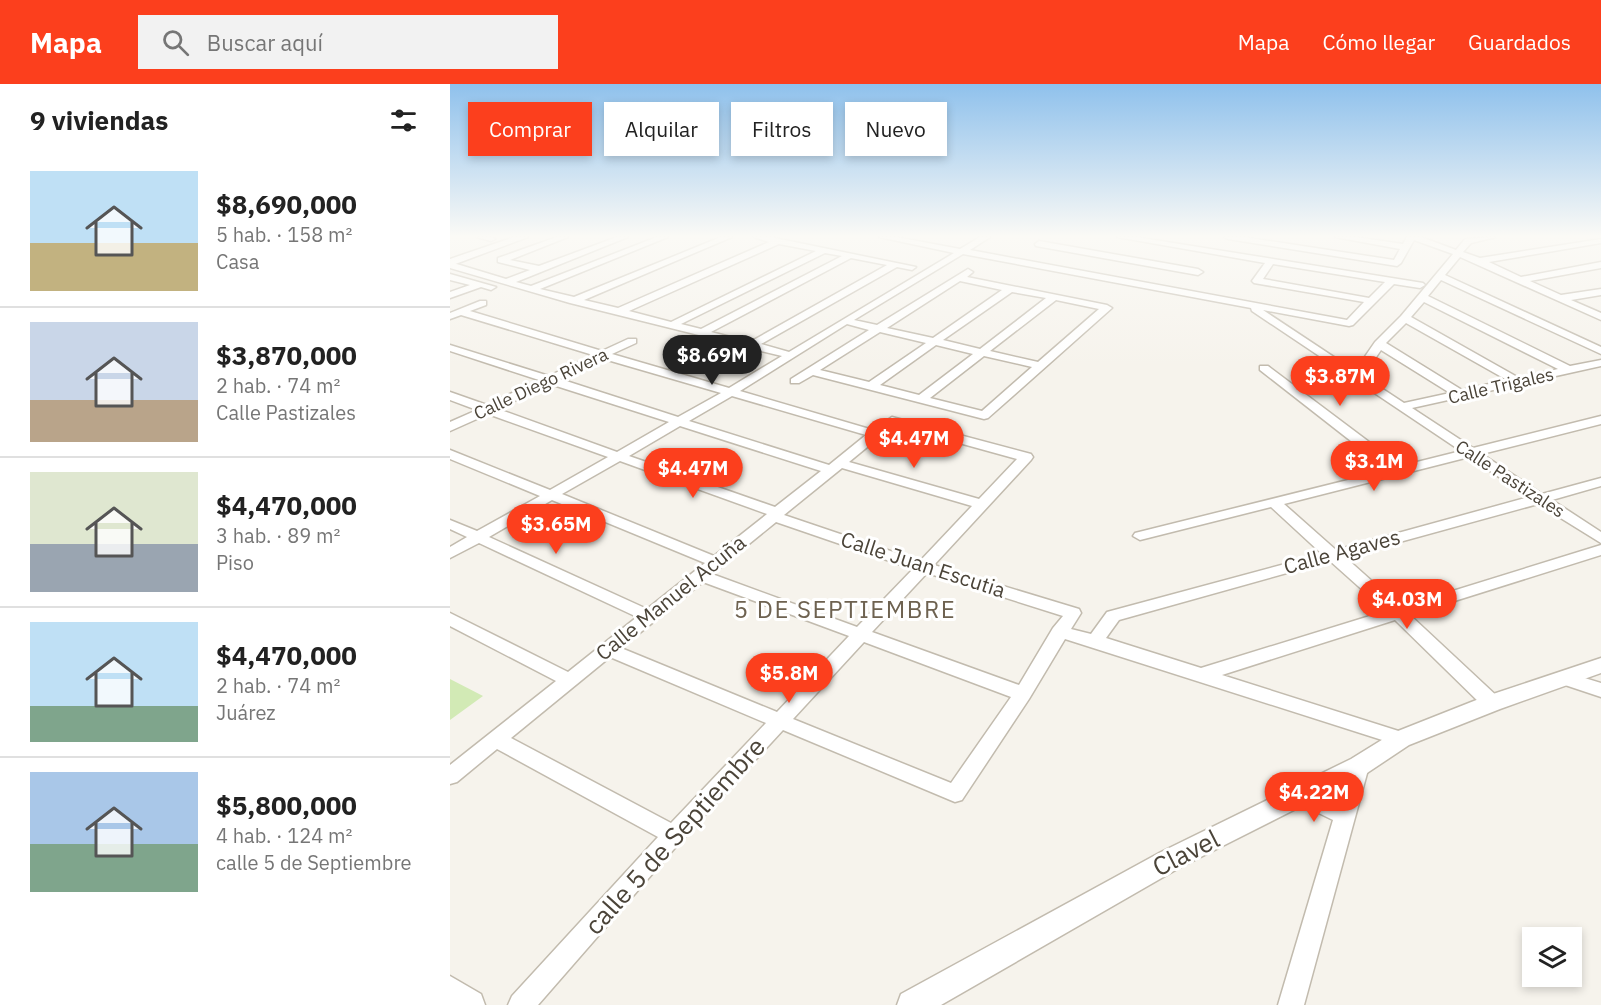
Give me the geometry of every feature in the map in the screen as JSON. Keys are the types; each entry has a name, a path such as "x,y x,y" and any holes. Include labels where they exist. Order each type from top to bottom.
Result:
{"street":[{"path":"462,280 661,330 786,358"},
{"path":"450,295 490,280"},
{"path":"504,280 673,325 747,348 867,280"},
{"path":"531,289 554,280"},
{"path":"562,305 624,280"},
{"path":"620,311 690,280"},
{"path":"661,330 764,280"},
{"path":"701,333 802,280"},
{"path":"450,553 731,392 915,280"},
{"path":"795,381 956,280"},
{"path":"812,371 984,415 1107,308 969,280"},
{"name":"Calle Pastizales","path":"1172,280 1189,282 1250,306 1358,375 1469,453 1601,539"},
{"path":"1181,280 1189,282"},
{"path":"1258,280 1372,301"},
{"path":"1250,306 1349,323 1390,280 1420,285"},
{"path":"1358,375 1379,344 1405,318 1436,280"},
{"path":"1448,280 1601,351"},
{"path":"1520,280 1601,317"},
{"path":"871,386 1011,288"},
{"path":"1562,298 1601,292"},
{"path":"921,399 1054,297"},
{"path":"1422,297 1569,370"},
{"path":"454,311 483,303"},
{"path":"454,311 875,434"},
{"path":"1405,318 1518,382"},
{"path":"849,319 1044,363"},
{"name":"Calle Diego Rivera","path":"450,428 632,341"},
{"path":"1379,344 1462,395"},
{"path":"450,348 834,467 981,504"},
{"name":"Calle Trigales","path":"1401,407 1601,363"},
{"path":"1264,368 1396,470"},
{"name":"Calle Juan Escutia","path":"450,396 923,567 1072,613 1059,632"},
{"path":"1140,536 1601,420"},
{"name":"Calle Manuel Acuña","path":"450,776 892,421 1026,457"},
{"path":"450,454 716,562"},
{"name":"calle 5 de Septiembre","path":"521,1005 673,836 1026,457"},
{"name":"Calle Agaves","path":"1095,641 1113,616 1601,482"},
{"path":"1273,502 1399,614 1492,703"},
{"path":"450,524 649,616"},
{"path":"1202,675 1601,550"},
{"path":"700,575 1023,694"},
{"path":"450,619 569,680"},
{"path":"608,648 955,794 1023,694 1059,632 1095,641 1401,739"},
{"name":"Clavel","path":"912,1005 1170,860 1359,766 1401,739 1492,703 1601,665"},
{"path":"1565,678 1601,690"},
{"path":"496,739 673,836"},
{"path":"1291,1005 1359,766"},
{"path":"1301,795 1344,816"},
{"path":"450,991 470,1005"}],"green space":[{"path":"450,679 483,696 450,720"}],"district":[{"name":"5 DE SEPTIEMBRE","path":"845,610"}]}
